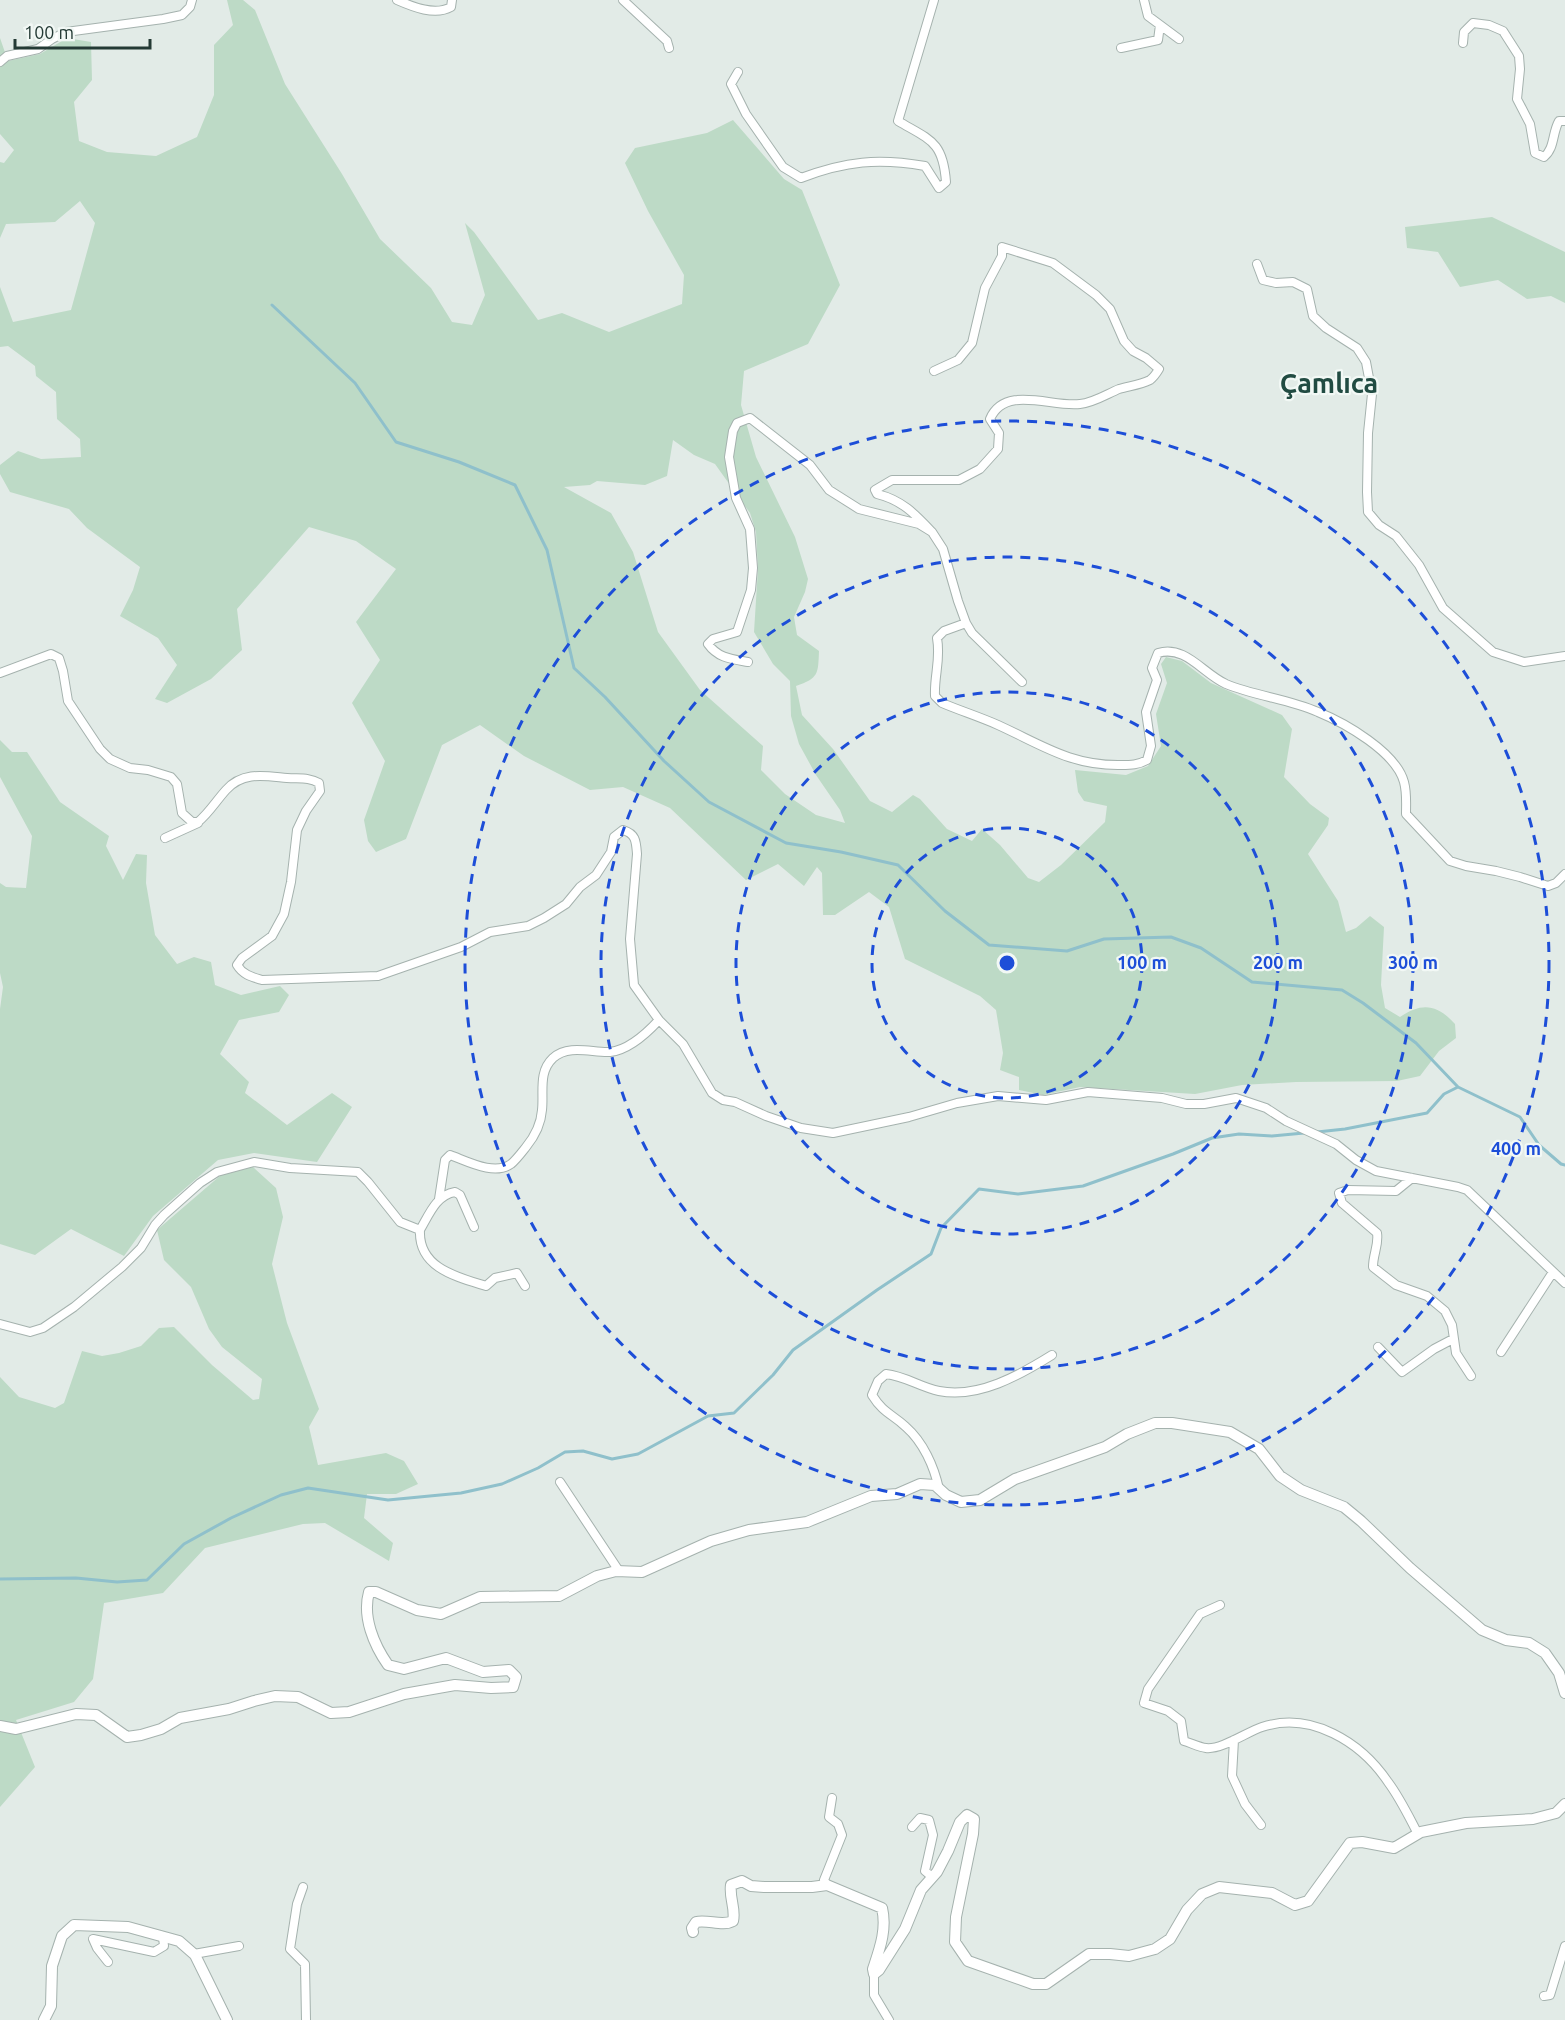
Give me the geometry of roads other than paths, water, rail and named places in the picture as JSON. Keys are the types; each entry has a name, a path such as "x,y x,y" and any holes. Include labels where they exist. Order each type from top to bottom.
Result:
{"street":[{"path":"0,62 7,56 38,49 66,32 182,15 190,7 192,0"},
{"path":"397,0 426,10 444,11 451,7 452,0"},
{"path":"623,0 667,41 669,48"},
{"path":"738,72 731,84 746,114 783,167 801,178 845,164 884,161 925,166 939,188 946,182 945,162 935,144 898,122 934,0"},
{"path":"1144,0 1148,16 1179,39"},
{"path":"1463,43 1464,32 1473,23 1489,25 1503,31 1519,56 1517,99 1530,124 1535,153 1544,157 1549,153 1553,142 1553,131 1559,121 1565,121"},
{"path":"1121,48 1158,40 1160,25"},
{"path":"934,372 958,360 972,343 985,288 1002,256 1002,247 1053,263 1096,295 1110,309 1124,341 1133,351 1159,369 1153,378 1080,405 1031,400 1011,401 993,413 990,419 999,433 998,449 980,469 959,480 892,480 875,490 877,494 892,498 911,510 932,532 943,549 966,623 972,633 1022,682"},
{"path":"1257,264 1263,280 1276,283 1293,282 1307,289 1313,316 1326,328 1357,348 1366,362 1372,394 1367,454 1368,512 1379,525 1396,536 1419,565 1443,609 1493,652 1524,662 1565,656"},
{"path":"748,662 726,658 714,652 708,644 713,639 737,632 751,590 753,568 750,529 736,498 729,457 733,430 737,423 750,418 776,441 810,465 830,490 859,509 919,524 932,532"},
{"path":"966,623 944,631 937,638 940,652 934,685 935,696 942,703 999,726 1047,749 1085,763 1102,765 1139,765 1147,760 1151,746 1146,712 1158,680 1152,668 1158,653 1174,651 1225,683 1317,711 1346,726 1381,750 1395,765 1404,780 1407,796 1406,814 1450,861 1548,886 1556,883 1565,874"},
{"path":"0,673 51,654 59,658 68,701 100,749 110,759 130,768 148,770 171,777 177,784 182,813 185,818 198,822"},
{"path":"165,838 198,822 210,812 226,790 236,781 249,776 307,778 319,783 320,791 306,811 297,830 291,882 284,914 272,936 242,958 237,965 251,977 262,980 378,976 461,947 490,932 528,926 566,904 580,887 602,868 611,852 614,837 623,830 631,832 636,840 637,854 630,939 634,985 659,1020 683,1044 712,1093 766,1116 817,1132 833,1133 909,1117 957,1103 998,1096 1046,1100 1088,1092 1162,1098 1186,1104 1204,1104 1236,1098 1266,1108 1286,1121 1336,1143 1356,1160 1376,1171 1467,1190 1565,1283"},
{"path":"439,1199 446,1160 450,1155 489,1168 501,1168 511,1164 528,1144 538,1129 542,1110 542,1084 546,1066 554,1056 587,1049 612,1052 630,1045 659,1020"},
{"path":"0,1324 30,1332 43,1328 74,1307 122,1267 141,1248 164,1215 200,1183 216,1172 254,1162 358,1172 400,1222 420,1230"},
{"path":"1412,1178 1396,1191 1348,1190 1339,1193 1342,1203 1377,1233 1378,1243 1373,1254 1373,1267 1396,1285 1427,1296 1445,1311 1452,1325 1456,1353 1471,1376"},
{"path":"474,1227 460,1195 455,1192 446,1193 439,1199 420,1230 419,1241 431,1262 452,1276 486,1286 495,1278 518,1273 525,1286"},
{"path":"1501,1352 1553,1272"},
{"path":"1378,1347 1402,1372 1434,1349 1453,1339"},
{"path":"939,1489 936,1473 916,1437 904,1425 886,1413 872,1395 878,1381 886,1374 895,1375 938,1390 960,1393 993,1385 1052,1355"},
{"path":"0,1726 16,1729 76,1714 96,1715 127,1737 161,1729 180,1718 229,1709 276,1696 298,1697 331,1713 349,1712 404,1694 455,1685 513,1687 516,1677 509,1670 483,1672 446,1658 404,1669 388,1665 376,1646 365,1605 369,1592 376,1592 417,1610 441,1614 480,1597 559,1596 597,1576 619,1571 642,1572 711,1541 750,1530 807,1522 871,1496 897,1494 920,1484 935,1485 946,1495 961,1502 980,1500 1015,1479 1105,1447 1127,1434 1155,1423 1172,1423 1230,1432 1259,1449 1281,1476 1301,1490 1344,1507 1482,1630 1506,1640 1529,1643 1545,1653 1558,1672 1565,1693"},
{"path":"560,1482 619,1571"},
{"path":"1220,1605 1200,1614 1148,1689 1144,1703 1168,1711 1181,1721 1184,1741 1208,1749 1263,1727 1296,1722 1327,1729 1363,1752 1388,1781 1418,1834"},
{"path":"1234,1740 1232,1776 1245,1804 1261,1825"},
{"path":"827,1885 824,1880 842,1835 838,1824 830,1817 832,1798"},
{"path":"874,1974 879,1970 905,1929 921,1890 931,1876 937,1872 960,1822 968,1815 974,1819 973,1834 956,1917 955,1942 968,1961 1033,1984 1046,1984 1089,1954 1129,1956 1155,1949 1170,1939 1187,1910 1202,1894 1219,1887 1272,1893 1295,1905 1308,1901 1350,1843 1362,1842 1394,1848 1418,1834 1466,1823 1533,1819 1556,1813 1565,1804"},
{"path":"912,1827 920,1818 929,1820 933,1835 925,1871 931,1876"},
{"path":"693,1932 692,1929 696,1922 703,1920 727,1924 733,1921 735,1914 730,1894 731,1885 742,1881 751,1886 764,1887 803,1888 827,1885 882,1908 885,1920 883,1939 873,1969 874,1995 889,2020"},
{"path":"303,1887 297,1904 290,1949 305,1964 306,2020"},
{"path":"44,2020 51,2006 52,1966 62,1936 74,1925 128,1927 179,1941 194,1954 227,2020"},
{"path":"108,1962 93,1939 154,1952 164,1946 163,1937"},
{"path":"194,1954 239,1946"},
{"path":"1544,1996 1550,1995 1565,1946"}],"waterway":[{"path":"272,305 355,383 396,442 459,462 515,485 547,550 574,668 605,697 664,761 709,802 786,843 898,865 945,911 989,945 1067,951 1104,939 1171,937 1201,948 1252,982 1342,990 1416,1043 1458,1087"},
{"path":"1317,1132 1345,1129 1427,1113 1444,1094 1458,1087 1520,1117 1539,1145 1565,1165"},
{"path":"0,1579 76,1578 117,1582 147,1580 184,1544 231,1518 281,1495 308,1488 388,1500 461,1493 502,1484 538,1468 565,1452 583,1451 612,1459 638,1454 708,1416 734,1413 773,1375 793,1350 931,1254 941,1228 979,1189 1018,1194 1083,1186 1212,1138 1239,1134 1272,1136 1304,1133"}],"district":[{"name":"Çamlıca","path":"1329,383"}]}
